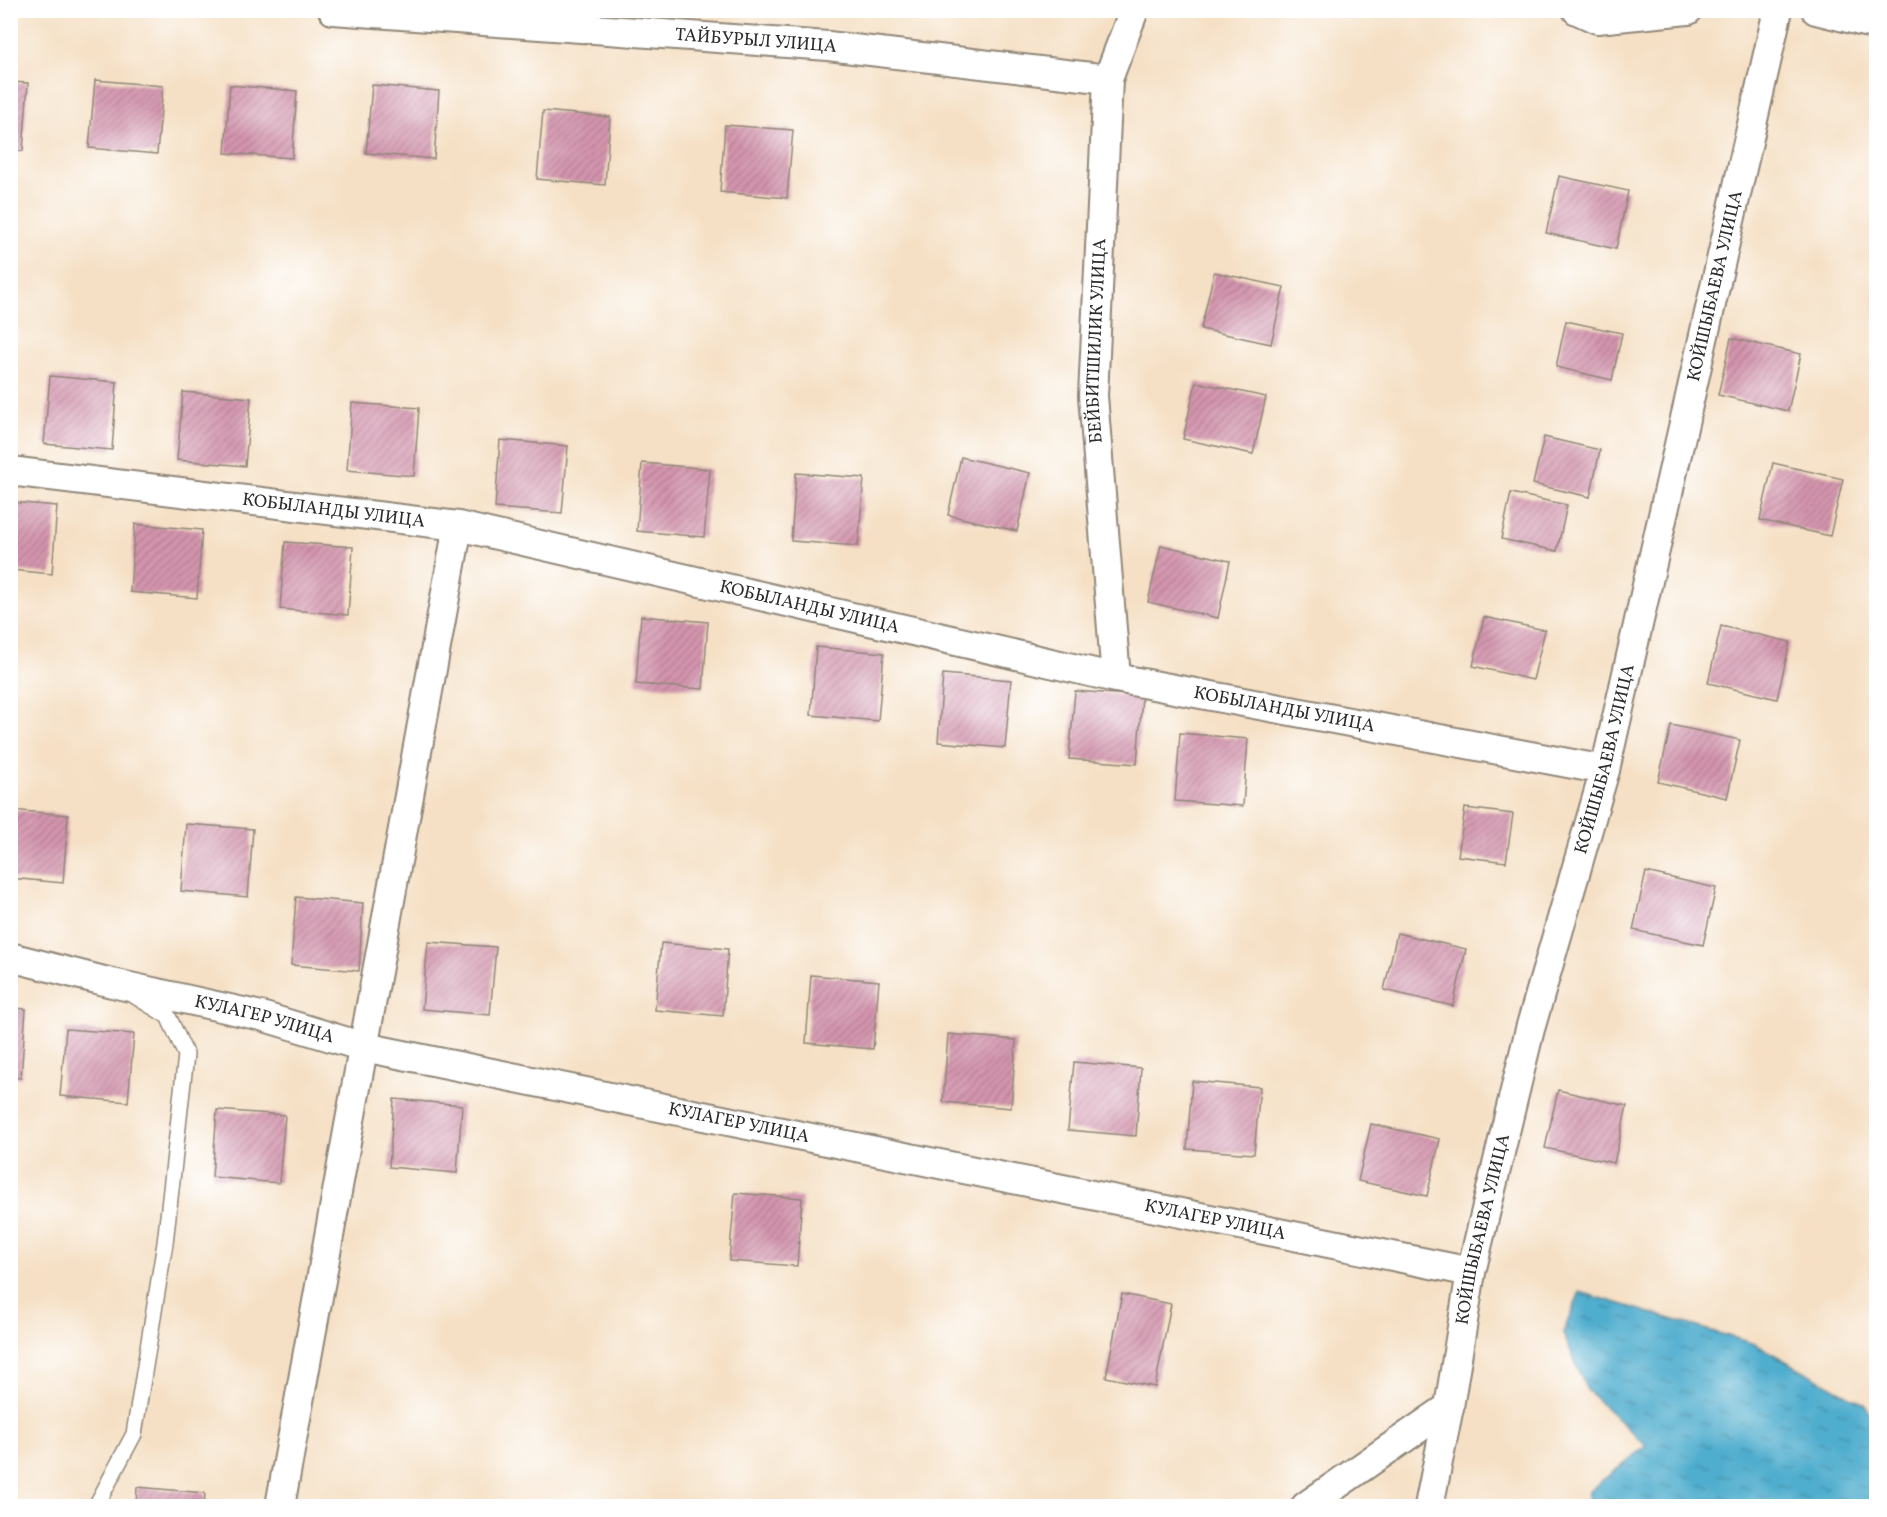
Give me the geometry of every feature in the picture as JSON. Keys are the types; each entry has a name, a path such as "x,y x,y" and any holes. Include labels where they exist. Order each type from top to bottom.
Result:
{"street":[{"name":"ТАЙБУРЫЛ УЛИЦА","path":"333,10 828,46 1108,79"},
{"name":"БЕЙБИТШИЛИК УЛИЦА","path":"1116,678 1093,396 1108,79 1134,10"},
{"path":"1577,10 1597,19 1688,10"},
{"name":"КОЙШЫБАЕВА УЛИЦА","path":"1429,1506 1472,1272 1530,1029 1605,770 1778,10"},
{"path":"1816,10 1876,25"},
{"name":"КОБЫЛАНДЫ УЛИЦА","path":"10,471 458,526 1116,678 1605,770"},
{"path":"280,1506 458,526"},
{"name":"КУЛАГЕР УЛИЦА","path":"10,957 112,983 261,1016 364,1047 1472,1272"},
{"path":"1305,1506 1449,1407"}],"lane":[{"path":"96,1506 134,1434 165,1243 186,1055 168,1016 112,983"}],"water":[{"path":"1580,1292 1755,1344 1865,1404 1876,1424 1876,1506 1588,1506 1589,1491 1646,1446 1587,1390 1563,1333"}],"building":[{"path":"95,80 163,86 157,154 89,148"},
{"path":"10,82 28,83 23,151 10,150"},
{"path":"230,85 297,91 292,158 225,153"},
{"path":"372,85 439,91 434,159 366,153"},
{"path":"543,111 610,117 605,185 537,179"},
{"path":"725,125 793,130 787,198 720,192"},
{"path":"1559,176 1628,191 1616,249 1546,233"},
{"path":"1214,272 1284,287 1271,344 1201,329"},
{"path":"1566,321 1622,333 1612,380 1556,367"},
{"path":"1731,338 1801,354 1788,411 1718,395"},
{"path":"50,376 117,382 112,450 44,444"},
{"path":"1196,382 1266,397 1253,454 1183,439"},
{"path":"183,392 251,398 245,466 177,460"},
{"path":"352,403 419,408 414,476 347,470"},
{"path":"1544,437 1600,450 1590,497 1533,484"},
{"path":"500,440 568,446 562,513 495,508"},
{"path":"961,457 1030,473 1017,531 948,515"},
{"path":"642,463 710,469 704,537 637,531"},
{"path":"1773,463 1843,479 1830,536 1760,520"},
{"path":"796,473 864,478 858,546 791,541"},
{"path":"1511,493 1567,505 1557,551 1501,539"},
{"path":"10,502 57,506 52,574 10,570"},
{"path":"135,524 202,530 197,598 130,592"},
{"path":"285,542 353,547 348,615 280,609"},
{"path":"1161,545 1230,561 1218,618 1148,602"},
{"path":"641,616 708,622 703,689 636,684"},
{"path":"1484,617 1545,630 1533,680 1473,666"},
{"path":"1721,626 1790,642 1777,699 1708,683"},
{"path":"816,647 884,653 878,721 811,715"},
{"path":"943,674 1011,680 1005,748 938,742"},
{"path":"1075,691 1142,696 1137,764 1069,759"},
{"path":"1671,725 1740,740 1727,798 1658,782"},
{"path":"1180,733 1248,739 1243,806 1175,801"},
{"path":"1465,808 1513,814 1506,862 1458,856"},
{"path":"10,810 68,815 63,883 10,878"},
{"path":"186,824 253,829 248,897 181,891"},
{"path":"1646,872 1716,888 1703,945 1633,930"},
{"path":"296,897 363,903 359,971 291,965"},
{"path":"1397,933 1466,949 1453,1006 1384,990"},
{"path":"428,942 496,947 490,1015 422,1009"},
{"path":"661,943 728,949 723,1016 655,1010"},
{"path":"811,975 879,981 873,1049 806,1043"},
{"path":"10,1008 26,1009 21,1078 10,1077"},
{"path":"66,1029 134,1034 128,1102 60,1096"},
{"path":"948,1034 1016,1040 1011,1108 943,1102"},
{"path":"1074,1062 1141,1068 1136,1136 1068,1130"},
{"path":"1192,1081 1260,1087 1254,1154 1187,1149"},
{"path":"1558,1090 1627,1106 1614,1163 1545,1148"},
{"path":"394,1099 462,1105 457,1173 389,1167"},
{"path":"217,1110 285,1115 279,1183 212,1177"},
{"path":"1371,1124 1440,1139 1427,1196 1358,1181"},
{"path":"735,1193 802,1198 797,1266 729,1261"},
{"path":"1122,1294 1171,1304 1155,1387 1106,1377"},
{"path":"137,1487 205,1493 204,1506 136,1506"}]}
